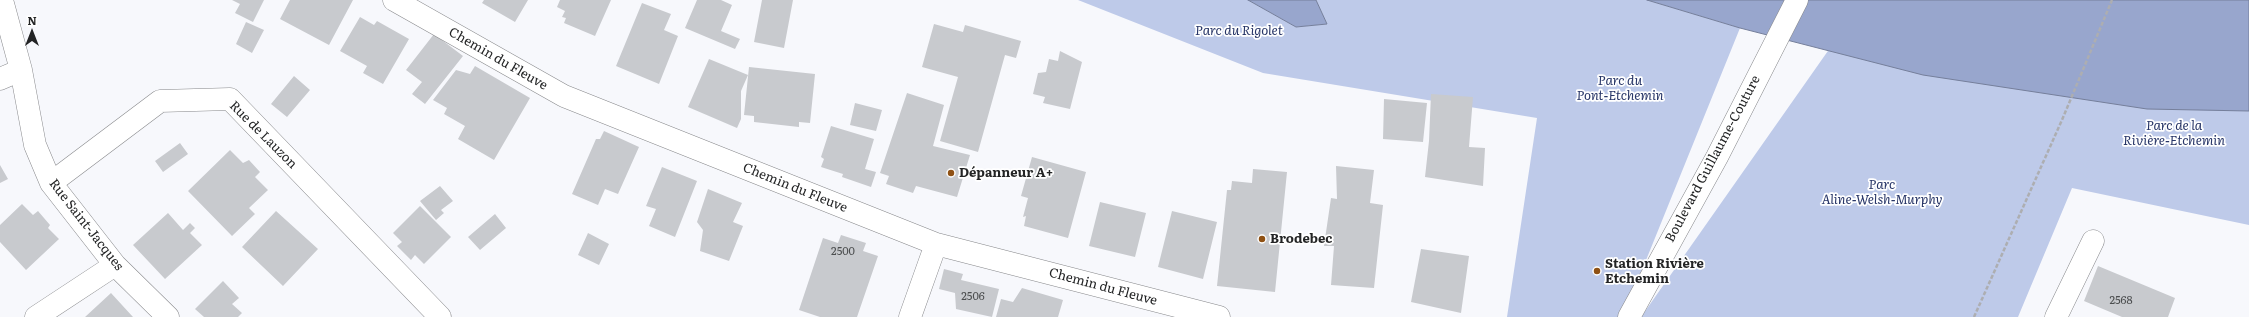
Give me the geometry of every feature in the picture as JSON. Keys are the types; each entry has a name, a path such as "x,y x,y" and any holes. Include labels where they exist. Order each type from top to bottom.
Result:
{"street":[{"name":"Rue Saint-Jacques","path":"2,0 21,70 34,145 51,184 115,265 168,317"},
{"name":"Chemin du Fleuve","path":"394,0 564,96 936,244 1219,317"},
{"name":"Boulevard Guillaume-Couture","path":"1629,317 1797,0"},
{"path":"0,79 21,70"},
{"name":"Rue de Lauzon","path":"51,184 160,101 230,99 440,317"},
{"path":"2056,317 2093,241"},
{"path":"910,317 936,244"},
{"path":"36,317 115,265"}],"path":[{"path":"1974,317 2062,120 2112,0"}],"green space":[{"name":"Parc du Pont-Etchemin","path":"1078,0 1248,0 1296,27 1327,24 1316,0 1647,0 1740,28 1623,317 1507,317 1537,118 1263,73"},
{"name":"Parc Aline-Welsh-Murphy","path":"2249,6 2249,225 2072,188 2018,317 1641,317 1830,48"}],"shaded area":[{"path":"1248,0 1316,0 1327,24 1296,27"},
{"path":"1647,0 2249,0 2249,111 2147,109 1923,75 1740,28"}],"building":[{"path":"232,0 264,0 253,22 235,13 240,4"},
{"path":"290,0 353,0 329,45 280,19"},
{"path":"484,0 528,0 515,22 482,3"},
{"path":"560,0 611,0 595,36 564,23 566,18 562,17 565,11 557,7"},
{"path":"697,0 721,0 732,5 721,31 740,39 735,49 685,28"},
{"path":"762,0 793,0 784,48 754,42"},
{"path":"642,3 671,14 664,30 678,36 659,84 616,66"},
{"path":"360,17 374,25 377,21 409,39 383,84 363,73 367,66 340,51"},
{"path":"246,22 264,30 252,53 236,44"},
{"path":"934,24 963,32 965,25 1021,41 1016,58 1005,55 978,152 940,141 958,77 922,67"},
{"path":"434,34 463,56 425,104 412,94 422,82 406,70"},
{"path":"1060,51 1082,62 1070,109 1043,103 1045,97 1033,94 1038,73 1046,72 1049,59 1058,61"},
{"path":"709,59 748,75 741,91 741,119 737,128 688,107"},
{"path":"475,66 530,98 494,160 458,139 465,126 444,114 447,108 433,100 456,70 470,74"},
{"path":"749,67 815,74 810,123 799,122 799,127 754,122 754,116 744,115"},
{"path":"294,76 310,90 287,117 271,104"},
{"path":"907,93 944,105 933,146 970,155 957,197 916,186 913,193 886,184 889,176 880,173"},
{"path":"1431,94 1473,97 1469,147 1485,148 1483,186 1425,177 1429,141"},
{"path":"1384,99 1427,103 1423,142 1383,139"},
{"path":"855,103 882,110 876,131 850,125"},
{"path":"831,126 874,139 865,169 876,172 871,187 842,177 843,174 821,167 824,159 821,157"},
{"path":"604,131 639,147 618,194 605,189 598,205 572,194 596,139 600,139"},
{"path":"180,143 188,154 163,172 155,161"},
{"path":"230,150 243,163 249,160 260,172 255,177 268,190 249,208 255,214 232,236 188,191"},
{"path":"1032,157 1086,172 1068,238 1024,226 1026,216 1023,217 1028,198 1021,196"},
{"path":"0,165 8,179 0,183"},
{"path":"1336,166 1374,170 1370,203 1383,205 1374,288 1331,285 1334,246 1324,246 1331,198 1337,199"},
{"path":"662,167 697,181 675,237 649,226 656,209 646,206"},
{"path":"1253,169 1287,172 1275,292 1217,286 1227,190 1231,190 1232,181 1252,183"},
{"path":"440,186 453,201 441,210 444,213 436,220 420,201"},
{"path":"708,189 742,203 733,222 743,226 729,261 700,251 703,230 697,222"},
{"path":"1100,202 1146,213 1135,257 1089,246"},
{"path":"22,204 33,215 38,211 50,225 48,228 59,239 26,270 0,242 0,225"},
{"path":"420,206 451,237 424,264 415,255 411,260 397,246 402,242 393,233"},
{"path":"276,211 318,249 283,286 242,247"},
{"path":"1172,211 1217,222 1203,279 1158,267"},
{"path":"168,213 183,230 190,223 195,228 190,233 202,245 165,279 133,245"},
{"path":"495,214 506,228 480,250 468,237"},
{"path":"588,233 609,244 599,265 578,255"},
{"path":"841,235 866,243 863,251 878,256 857,317 820,317 799,310 823,238 838,243"},
{"path":"1421,249 1469,256 1461,313 1411,302"},
{"path":"2098,266 2175,298 2168,317 2122,317 2084,301"},
{"path":"944,269 963,274 961,280 999,289 992,317 956,309 955,293 939,289"},
{"path":"223,281 239,298 232,304 242,313 238,317 204,317 195,309"},
{"path":"1022,288 1063,300 1058,317 996,317 1001,299 1013,302"},
{"path":"111,293 133,317 85,317"}],"place":[{"name":"Dépanneur A+","path":"951,173"},
{"name":"Brodebec","path":"1262,239"},
{"name":"Station Rivière Etchemin","path":"1597,271"}],"park label":[{"name":"Parc du Rigolet","path":"1239,31"},
{"name":"Parc de la Rivière-Etchemin","path":"2174,134"}]}
